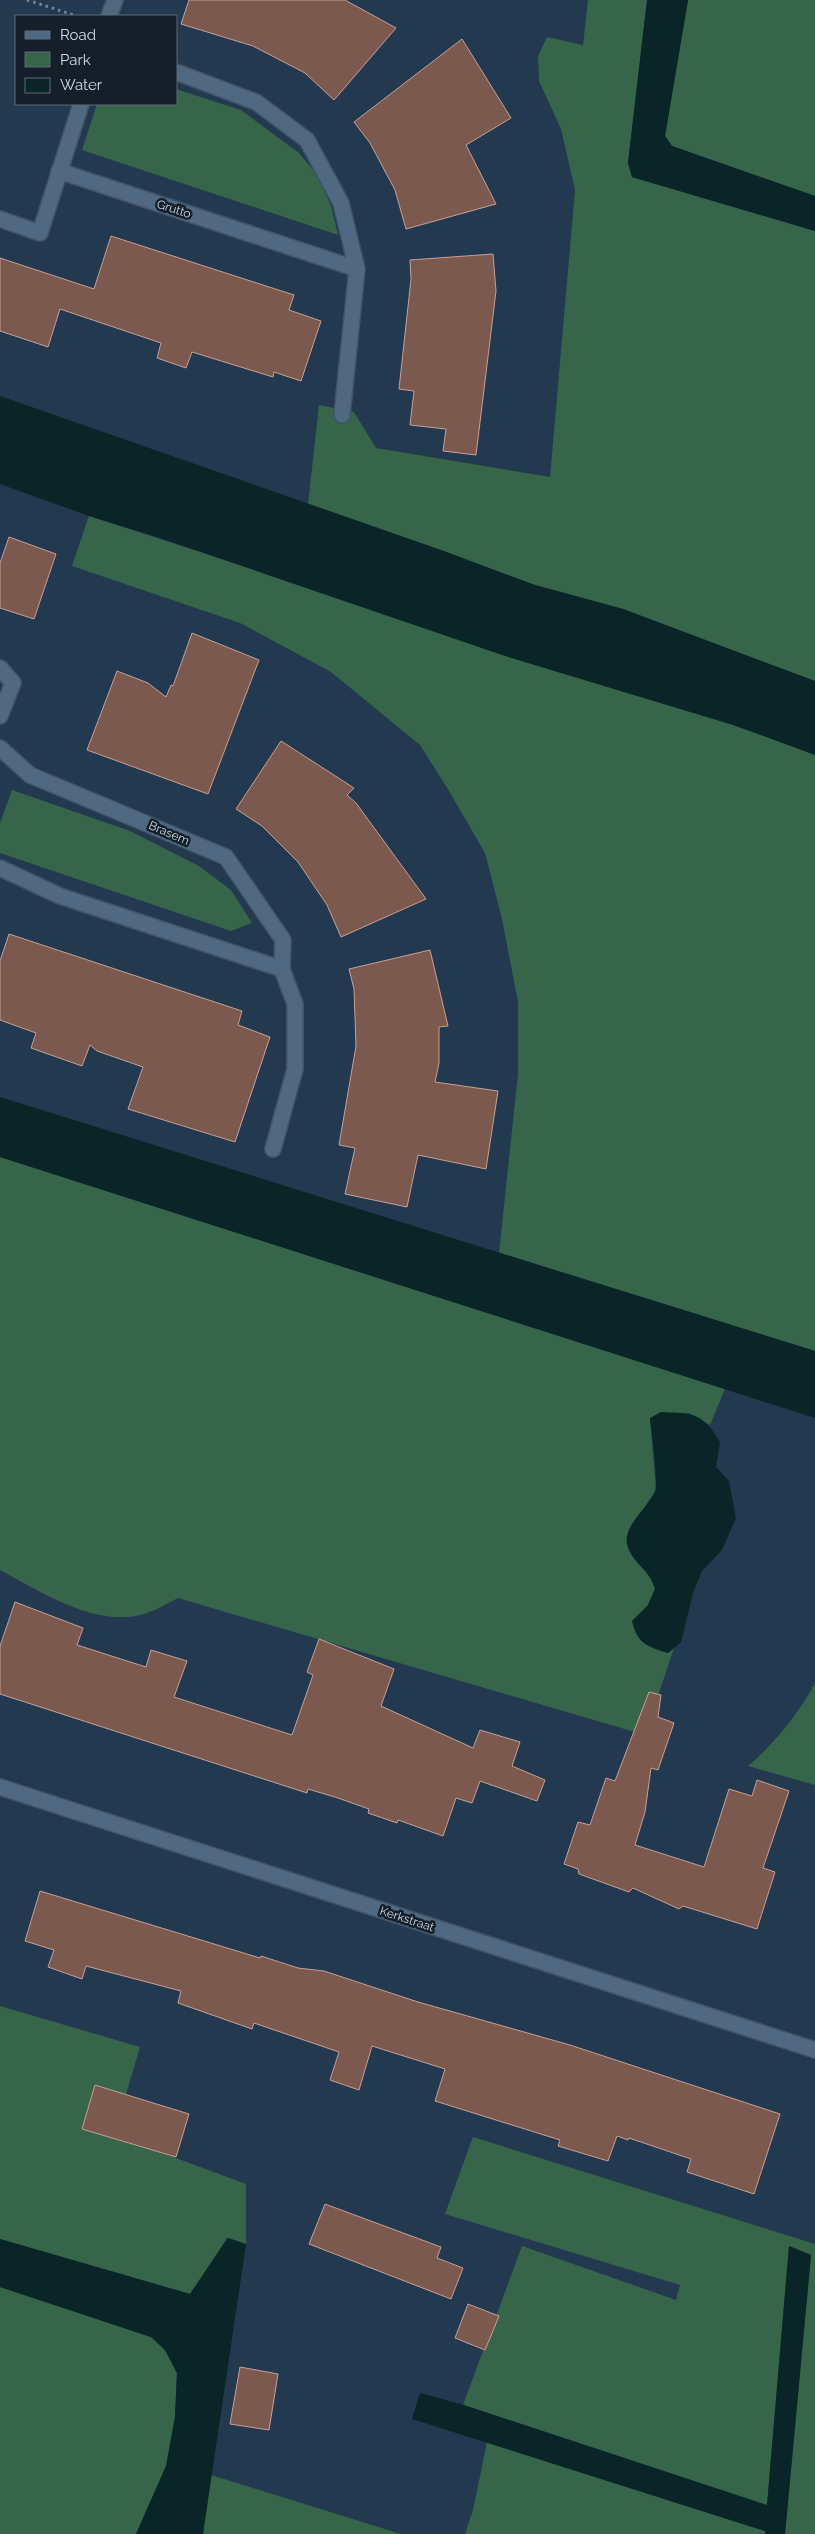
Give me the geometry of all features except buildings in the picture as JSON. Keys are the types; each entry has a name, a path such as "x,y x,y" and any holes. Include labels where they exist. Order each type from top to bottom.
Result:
{"street":[{"path":"109,15 115,0"},
{"path":"178,73 256,102 307,140 341,203 357,269 342,415"},
{"path":"0,219 40,233 81,105"},
{"name":"Grutto","path":"59,171 357,269"},
{"path":"0,668 13,683 0,716"},
{"name":"Brasem","path":"0,748 30,775 226,857 283,940 282,969 295,1004 295,1069 273,1149"},
{"path":"0,868 60,896 282,969"},
{"name":"Kerkstraat","path":"0,1788 815,2050"}],"path":[{"path":"27,0 74,15"}],"green space":[{"path":"588,0 647,0 628,163 632,177 815,231 815,681 623,609 535,585 308,504 319,405 354,412 376,448 550,477 575,190 561,129 539,81 538,56 547,37 583,45"},
{"path":"688,0 815,0 815,196 672,146 665,136"},
{"path":"178,90 241,110 299,153 319,177 331,206 338,235 82,150 97,105 178,105"},
{"path":"89,516 769,736 815,755 815,1351 499,1253 518,1074 518,1002 502,919 485,853 420,745 331,672 240,623 72,566"},
{"path":"12,790 130,831 199,866 231,890 252,923 231,931 0,853 0,823"},
{"path":"0,1157 725,1389 710,1425 689,1413 650,1418 656,1490 628,1532 637,1562 651,1576 655,1589 648,1605 668,1653 674,1648 645,1735 178,1598 147,1613 129,1617 110,1617 90,1613 52,1598 0,1570"},
{"path":"815,1683 815,1785 748,1766 785,1728"},
{"path":"0,2006 140,2047 114,2135 246,2184 246,2244 227,2238 190,2294 0,2239"},
{"path":"473,2137 815,2244 815,2534 785,2534 811,2255 789,2246 767,2506 463,2405 522,2246 676,2300 680,2285 445,2214"},
{"path":"0,2287 151,2337 165,2350 177,2373 175,2417 166,2466 136,2534 0,2534"},
{"path":"487,2442 765,2531 765,2534 465,2534 473,2510"},
{"path":"211,2475 401,2534 203,2534"}],"water":[{"path":"647,0 688,0 665,136 672,146 815,196 815,231 632,177 628,163"},
{"path":"0,396 444,551 535,585 623,609 815,681 815,755 733,725 505,656 163,539 89,516 0,484"},
{"path":"0,1097 815,1351 815,1418 0,1157"},
{"path":"661,1412 696,1416 714,1432 720,1442 716,1467 729,1481 736,1518 722,1550 702,1571 693,1593 681,1642 668,1653 654,1649 644,1643 634,1628 632,1621 648,1605 655,1589 649,1577 631,1554 627,1540 631,1525 652,1498 655,1491 655,1467 650,1418"},
{"path":"228,2238 246,2244 203,2534 136,2534 166,2466 175,2417 177,2373 165,2350 151,2337 0,2287 0,2239 190,2294"},
{"path":"789,2246 811,2255 785,2534 765,2534 765,2531 412,2419 420,2393 464,2405 767,2505"}]}
